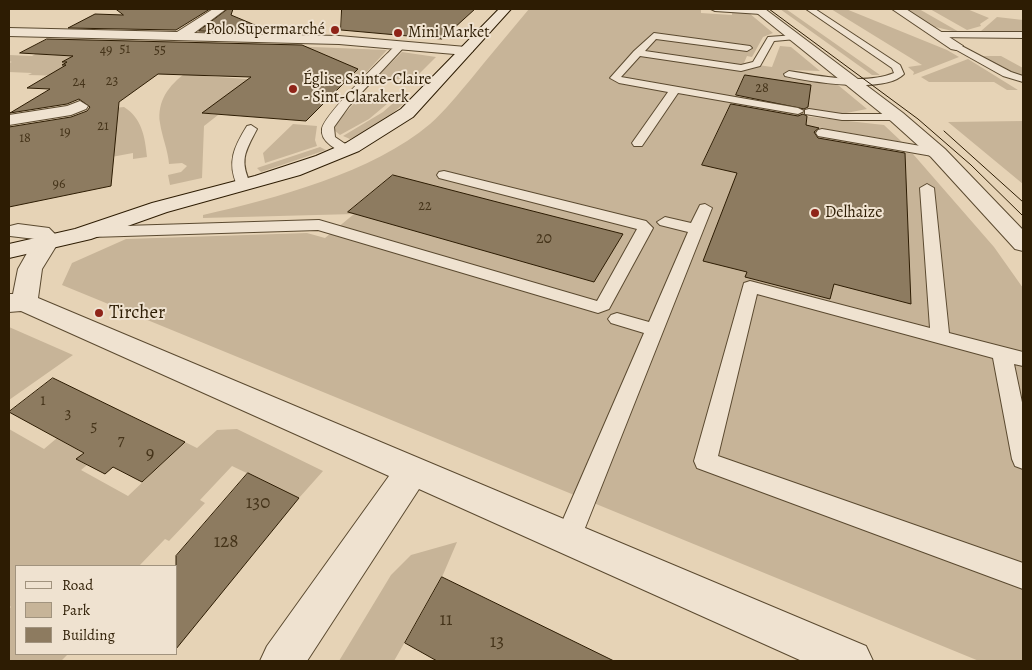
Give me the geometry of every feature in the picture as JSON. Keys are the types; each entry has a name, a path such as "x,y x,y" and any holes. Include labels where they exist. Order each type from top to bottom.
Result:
{"street":[{"path":"179,37 220,9"},
{"path":"12,238 46,243 92,232 160,208 295,170 348,150 389,127 407,112 505,9"},
{"path":"898,9 956,46"},
{"path":"760,10 897,117 938,153 986,202 1023,244"},
{"path":"9,32 339,40 466,51"},
{"path":"9,120 71,110 80,106 18,102"},
{"path":"12,238 120,212 160,208"},
{"path":"46,243 30,269 16,302 851,661"},
{"path":"282,661 412,471"}],"lane":[{"path":"715,9 760,10"},
{"path":"789,74 829,80 849,80 892,78 900,74 900,71 810,9"},
{"path":"748,48 658,35 653,36 615,78 804,112 842,117 897,117"},
{"path":"938,36 1023,35"},
{"path":"637,53 741,68 757,64 771,38 793,37"},
{"path":"348,150 334,143 328,135 328,127 345,104 402,45"},
{"path":"956,46 1000,71 1023,79"},
{"path":"638,143 675,90"},
{"path":"244,185 235,168 239,151 251,129"},
{"path":"822,133 938,153"},
{"path":"92,232 319,225 598,307 603,305 645,228 641,224 444,176"},
{"path":"927,188 940,337"},
{"path":"568,538 705,208"},
{"path":"666,222 696,229"},
{"path":"1023,359 750,287 705,461 1023,576"},
{"path":"617,318 654,330"},
{"path":"1002,353 1023,459"}],"green space":[{"path":"529,9 689,9 701,10 701,13 732,15 732,12 749,13 773,33 763,37 752,57 747,56 744,63 772,67 780,46 791,47 820,71 789,70 786,77 838,85 867,109 841,114 804,108 803,116 884,125 902,142 820,128 818,136 913,154 994,247 1023,288 1023,661 979,661 62,285 72,263 126,239 307,233 325,238 354,214 203,218 203,215 261,201 322,182 352,170 407,141 430,124 446,108"},
{"path":"780,9 786,9 880,75 872,75"},
{"path":"831,9 846,9 947,50 959,57 913,75 914,72 908,67 922,65"},
{"path":"907,9 919,9 961,33 931,26"},
{"path":"930,9 967,9 989,18 980,24 981,26 967,30"},
{"path":"997,17 1023,20 1023,33 981,31"},
{"path":"239,44 387,50 362,77 215,69 205,76 259,80 203,113 218,115 204,126 202,178 170,185 168,175 181,172 187,166 182,163 169,164 160,123 160,108 165,94 174,83 199,64"},
{"path":"74,52 83,53 67,65 67,76 28,75 32,73 9,72 9,63 12,62 9,61 9,55 32,56 37,53 68,56"},
{"path":"402,52 436,57 413,80 376,78"},
{"path":"981,56 1001,56 1023,68 1023,76 1005,70"},
{"path":"968,59 1018,90 1007,90 994,82 929,82 921,77"},
{"path":"361,96 393,99 369,119 340,135 334,130 335,124"},
{"path":"398,99 407,100 394,112 366,131 350,139 343,136 383,112"},
{"path":"124,107 139,122 144,135 147,157 133,159 133,153 106,158 40,200 9,206 13,185 9,185 9,157 34,152 114,108"},
{"path":"1023,121 1023,184 948,122"},
{"path":"293,124 317,126 315,140 317,146 265,163 263,153"},
{"path":"320,147 326,150 261,172 257,168"},
{"path":"9,327 73,355 9,400"},
{"path":"9,429 44,449 57,438 83,453 76,459 87,465 81,470 128,496 185,442 197,448 217,430 237,429 323,471 299,498 232,466 200,500 205,503 169,541 165,539 140,565 15,565 15,655 67,655 61,661 9,661 9,609 11,607 9,605"},
{"path":"457,542 442,577 394,661 339,661 391,575 411,555"}],"building":[{"path":"116,9 210,9 176,30 68,28 95,14 123,15"},
{"path":"228,9 233,9 231,15 274,33 199,31"},
{"path":"342,9 475,9 442,39 341,30"},
{"path":"47,39 302,45 358,69 306,121 202,113 251,77 158,74 119,102 111,186 9,207 9,127 71,117 87,111 90,107 79,99 67,104 10,113 50,89 27,88 66,65 62,65 67,62 62,62 73,56 20,53"},
{"path":"745,75 811,85 808,107 804,109 736,95"},
{"name":"Delhaize","path":"731,104 798,116 803,114 807,116 806,125 819,128 814,132 818,138 905,153 911,304 834,284 830,299 745,277 747,272 703,261 737,173 702,165"},
{"path":"393,175 623,234 594,282 348,212"},
{"path":"53,378 185,442 142,482 113,467 105,474 76,459 84,453 9,412"},
{"path":"248,473 299,498 178,647 178,565 176,565 176,556"},
{"path":"442,577 614,661 437,661 405,643"}],"tram line":[{"path":"769,9 918,119 971,165 1023,216"},
{"path":"944,131 1023,202"}],"place":[{"name":"Polo Supermarché","path":"335,30"},
{"name":"Mini Market","path":"398,33"},
{"name":"Église Sainte-Claire - Sint-Clarakerk","path":"293,89"},
{"name":"Delhaize","path":"815,213"},
{"name":"Tircher","path":"99,313"}]}
